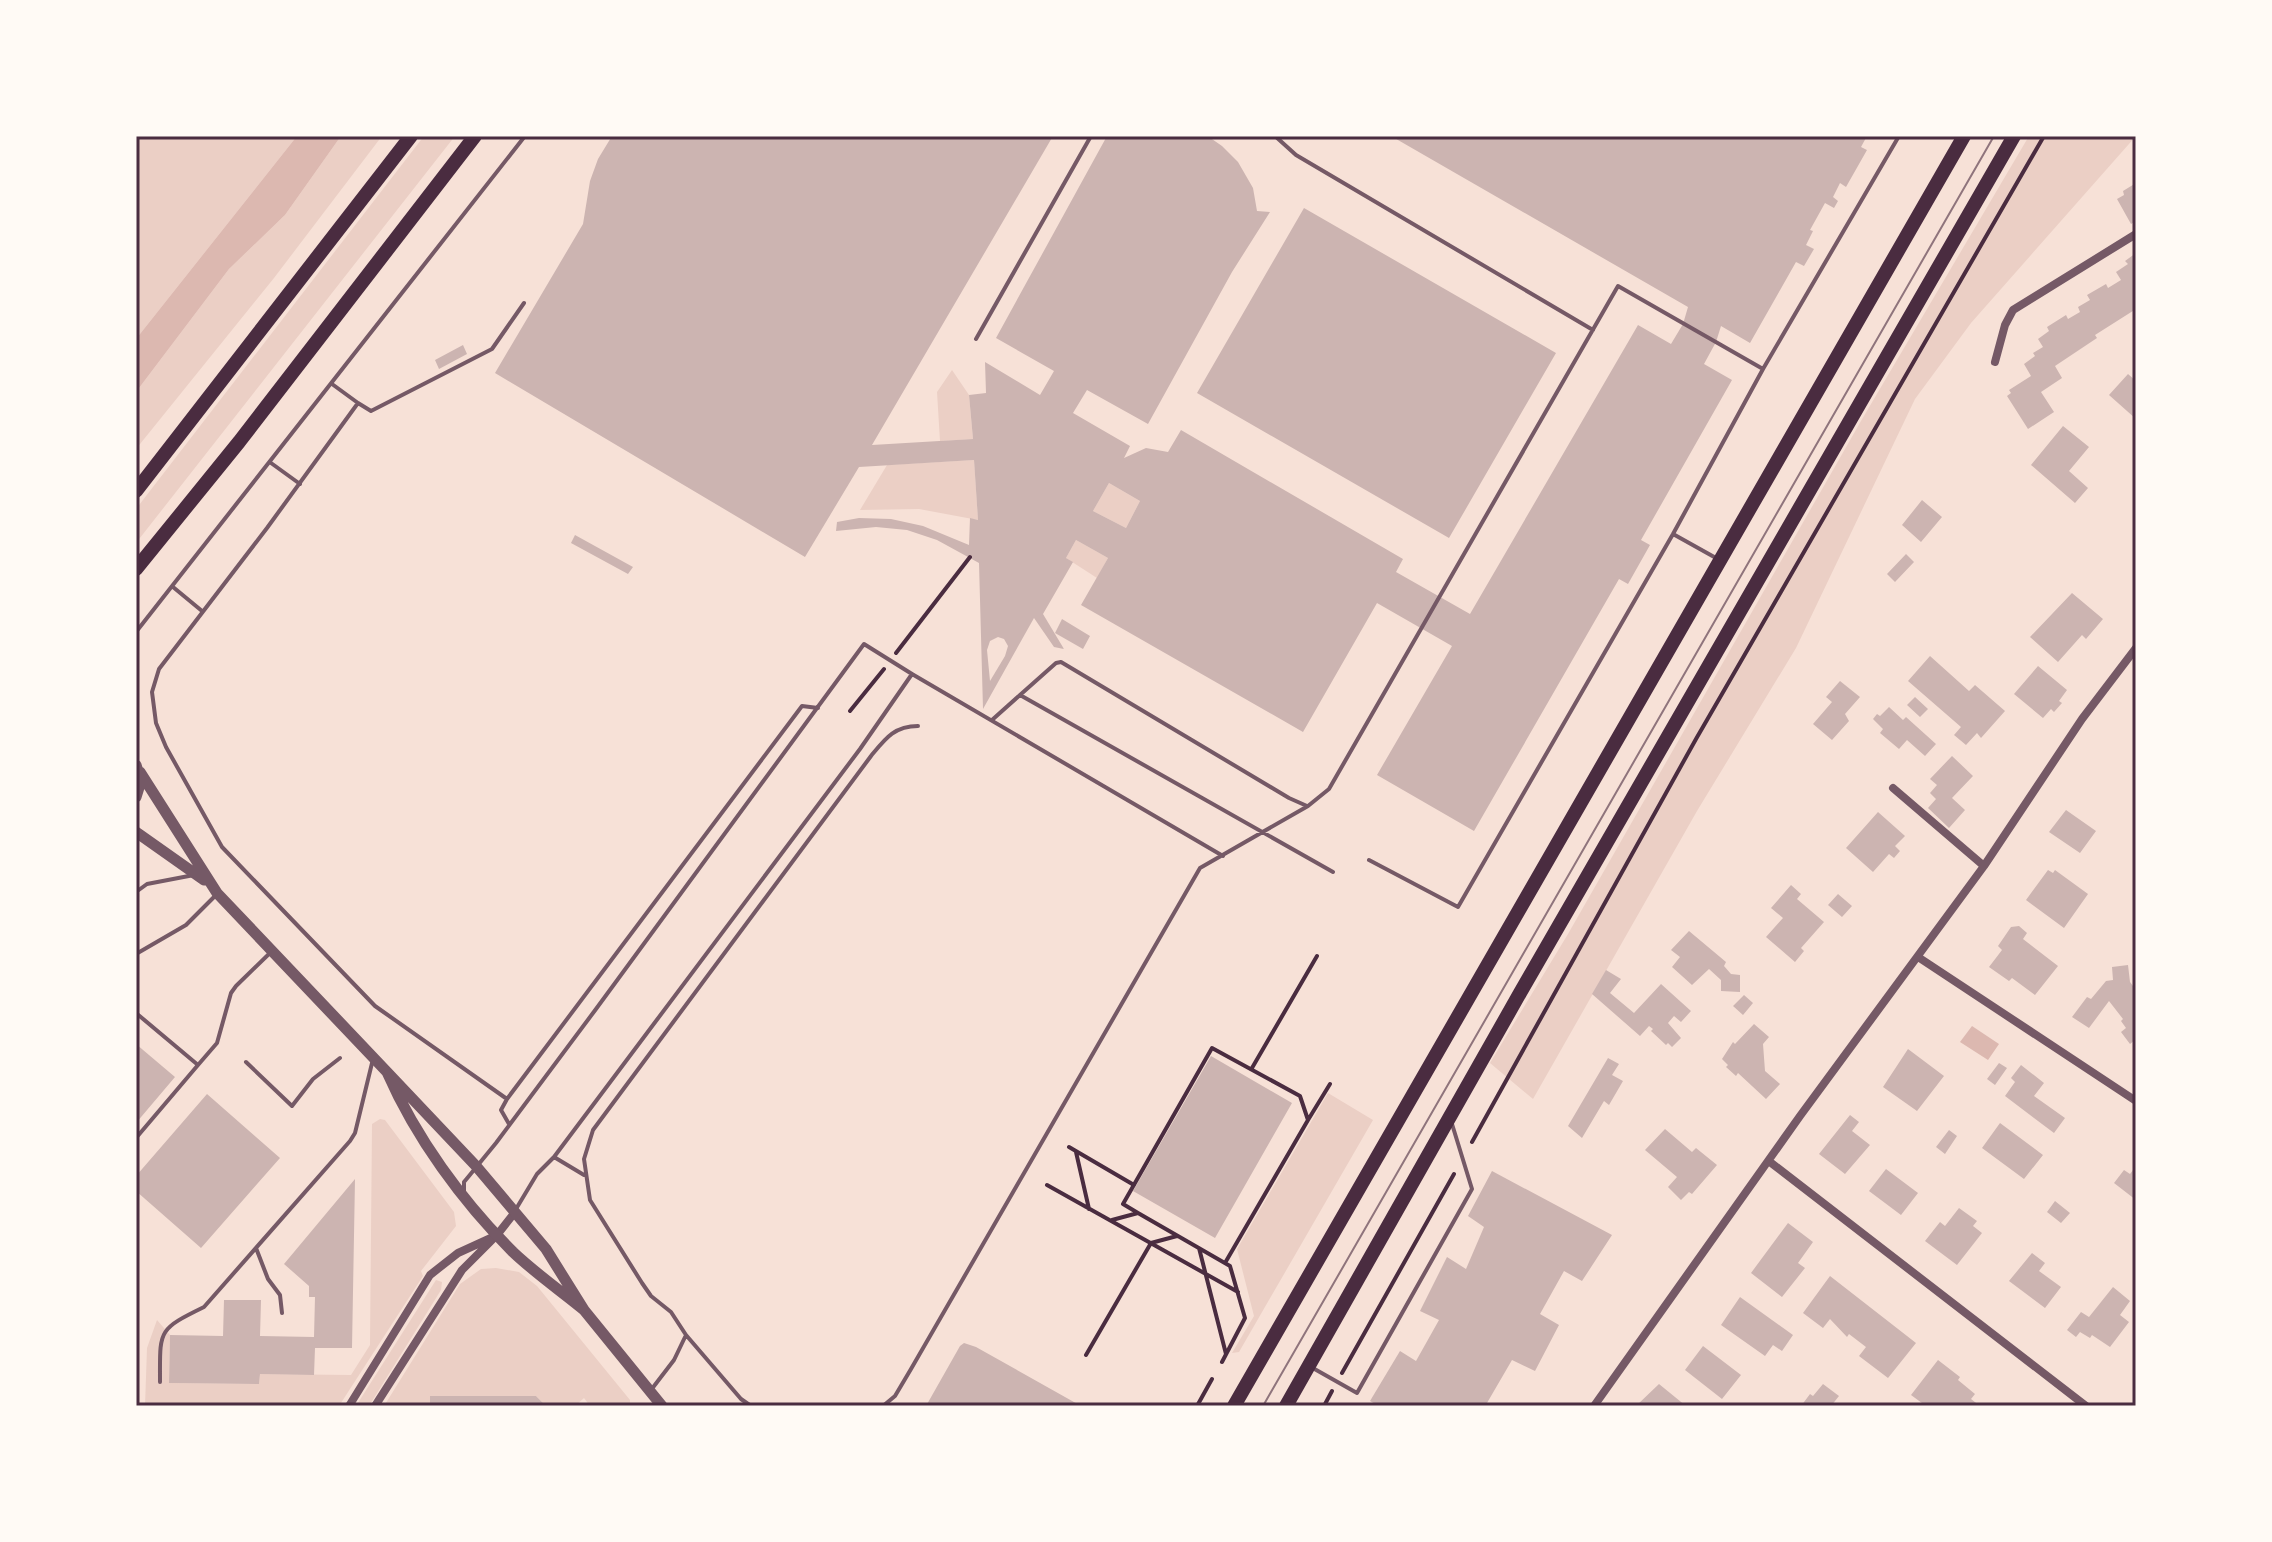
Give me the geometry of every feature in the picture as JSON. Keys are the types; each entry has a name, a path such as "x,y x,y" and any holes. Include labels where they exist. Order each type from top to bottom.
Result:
{"main road":[{"path":"136,491 411,136"},
{"path":"136,569 239,442 475,136"},
{"path":"1234,1406 1964,136"},
{"path":"1286,1406 2014,136"}],"street":[{"path":"1995,362 2005,325 2013,310 2136,234"},
{"path":"1594,1406 1800,1116 1984,866 2082,719 2136,648"},
{"path":"136,797 141,781 138,769"},
{"path":"138,769 214,889"},
{"path":"1893,788 1984,866"},
{"path":"136,832 214,889 476,1166 546,1249 584,1310 662,1406"},
{"path":"1918,957 2136,1101"},
{"path":"387,1072 417,1130 497,1235 516,1255 584,1310"},
{"path":"1770,1162 2086,1406"},
{"path":"375,1406 462,1270 515,1212"},
{"path":"349,1406 430,1275 458,1253 497,1235"}],"lane":[{"path":"136,632 525,136"},
{"path":"976,339 1091,136"},
{"path":"1275,136 1296,155 1593,330"},
{"path":"1369,860 1458,907 1899,136"},
{"path":"883,1406 895,1396 911,1369 1200,868 1308,806 1329,789 1618,286 1763,369"},
{"path":"332,384 371,411 492,349 524,303"},
{"path":"358,403 159,669 152,692 154,712 166,747 222,847 375,1006 507,1099"},
{"path":"271,463 300,484"},
{"path":"1673,534 1720,561"},
{"path":"173,586 202,611"},
{"path":"464,1195 464,1182 864,644 1223,856"},
{"path":"992,720 1056,663 1061,662 1289,798 1308,806"},
{"path":"515,1212 537,1174 554,1157 860,749 912,674"},
{"path":"1020,695 1333,872"},
{"path":"510,1124 501,1110 507,1099 802,706 818,708"},
{"path":"751,1406 741,1399 686,1335 671,1312 651,1296 642,1283 590,1200 584,1159 593,1130 871,756 891,732 918,726"},
{"path":"136,892 147,884 197,875"},
{"path":"136,954 186,925 214,889"},
{"path":"136,1138 217,1043 231,993 273,950"},
{"path":"136,1013 198,1065"},
{"path":"160,1382 160,1339 164,1332 173,1322 204,1307 350,1141 355,1133 374,1057"},
{"path":"246,1062 292,1106 313,1079 340,1058"},
{"path":"1309,1366 1357,1393 1472,1189 1450,1118"},
{"path":"554,1157 584,1175"},
{"path":"256,1248 268,1279 280,1295 282,1313"},
{"path":"136,1315 137,1406"},
{"path":"650,1392 674,1360 686,1335"}],"path":[{"path":"1324,1406 1696,739 2044,136"},
{"path":"850,711 970,557"},
{"path":"1251,1069 1317,956"},
{"path":"1222,1362 1245,1318 1230,1266 1123,1204 1212,1048 1300,1096 1308,1120"},
{"path":"1225,1263 1330,1084"},
{"path":"1069,1147 1134,1185"},
{"path":"1076,1151 1089,1209"},
{"path":"1047,1185 1238,1292"},
{"path":"1110,1220 1138,1213"},
{"path":"1086,1355 1151,1243 1177,1236"},
{"path":"1199,1248 1226,1354"},
{"path":"1197,1406 1212,1379"}],"shaded area":[{"path":"136,136 297,136 136,339"},
{"path":"297,136 341,136 285,215 229,269 136,392 136,339"},
{"path":"341,136 382,136 274,278 136,449 136,392 229,269 285,215"},
{"path":"424,136 455,136 136,543 136,509"},
{"path":"2029,136 2136,136 1971,323 1915,399 1796,648 1697,811 1533,1099 1490,1063 1568,934 1861,421"},
{"path":"952,370 969,395 973,439 940,441 937,392"},
{"path":"974,460 978,520 919,509 860,510 887,465"},
{"path":"1109,483 1140,501 1126,528 1093,511"},
{"path":"1076,540 1108,558 1097,578 1066,558"},
{"path":"1972,1026 1999,1044 1988,1060 1960,1042"},
{"path":"1328,1093 1373,1120 1239,1352 1232,1353 1254,1316 1237,1249"},
{"path":"380,1119 385,1120 454,1212 456,1226 421,1271 423,1276 339,1406 145,1406 147,1348 157,1320 170,1335 169,1383 259,1384 260,1374 351,1375 370,1345 372,1124"},
{"path":"481,1269 519,1272 537,1286 630,1400 630,1406 590,1406 584,1398 575,1406 546,1406 536,1396 431,1396 430,1406 384,1406 460,1284"},
{"path":"436,1280 442,1282 441,1290 369,1406 356,1406"}],"building":[{"path":"612,136 1053,136 872,445 973,439 969,395 986,393 985,362 1040,395 1054,371 996,338 1107,136 1209,137 1238,162 1253,188 1257,211 1270,212 1232,272 1148,424 1087,390 1073,413 1130,446 1124,458 1146,448 1168,452 1181,430 1403,559 1396,572 1470,614 1638,325 1671,344 1683,324 1688,307 1391,136 1867,136 1861,147 1867,150 1846,187 1840,183 1833,197 1838,201 1834,208 1825,203 1810,230 1813,231 1806,245 1814,249 1804,266 1796,262 1750,343 1721,326 1704,364 1732,380 1641,540 1650,545 1628,584 1619,579 1474,831 1377,775 1452,646 1377,603 1303,732 1081,605 1108,558 1076,540 1066,558 1073,562 1043,614 1064,649 1054,647 1034,618 983,709 979,563 937,540 907,530 876,527 836,531 837,522 859,518 891,519 923,526 969,545 970,518 978,520 974,460 859,467 805,557 495,373 583,224 590,181 598,159","holes":["1109,483 1140,501 1126,528 1093,511","998,637 1004,639 1008,646 990,681 987,650 990,641"]},
{"path":"2136,183 2136,221 2131,224 2117,199"},
{"path":"1304,208 1556,353 1449,538 1197,393"},
{"path":"2136,253 2136,309 2055,366 2062,378 2041,392 2054,412 2028,429 2007,396 2011,393 2009,390 2031,376 2024,364 2043,347 2038,339 2049,331 2047,327 2066,315 2068,319 2080,312 2078,307 2090,300 2087,295 2121,280 2116,272 2128,264 2125,261"},
{"path":"463,345 467,354 439,369 435,360"},
{"path":"2128,374 2136,381 2136,419 2109,395"},
{"path":"2063,426 2089,447 2069,471 2088,488 2075,503 2031,465"},
{"path":"1922,500 1942,517 1921,542 1902,525"},
{"path":"575,535 633,567 628,574 571,543"},
{"path":"1906,554 1914,562 1895,582 1887,574"},
{"path":"2072,593 2103,619 2086,639 2082,635 2058,662 2030,637"},
{"path":"1062,619 1090,636 1083,649 1055,633"},
{"path":"1930,656 1969,691 1975,685 2005,711 1981,738 1977,733 1966,745 1954,735 1961,727 1908,681"},
{"path":"2038,666 2067,690 2059,701 2062,703 2043,718 2014,694"},
{"path":"1840,681 1860,697 1845,714 1849,721 1832,740 1813,724 1832,702 1826,697"},
{"path":"1915,697 1928,709 1920,717 1907,705"},
{"path":"1889,707 1903,720 1906,717 1936,744 1925,756 1907,740 1899,749 1880,733 1883,729 1873,719"},
{"path":"1952,756 1973,776 1952,798 1965,810 1949,828 1928,808 1936,799 1930,793 1937,785 1930,779"},
{"path":"2066,810 2096,831 2080,853 2049,832"},
{"path":"1878,812 1905,836 1895,846 1900,851 1894,858 1889,854 1873,872 1846,848"},
{"path":"2048,870 2053,873 2055,870 2088,894 2064,928 2026,900"},
{"path":"1791,885 1801,894 1797,899 1824,922 1801,948 1804,951 1795,962 1766,937 1783,918 1771,908"},
{"path":"1838,894 1852,906 1842,917 1828,905"},
{"path":"2019,926 2027,933 2023,939 2058,966 2035,995 2012,978 2009,981 1989,967 2002,950 1998,946 2011,927"},
{"path":"1689,931 1726,962 1724,966 1731,974 1740,975 1740,992 1721,991 1721,980 1709,969 1692,985 1672,967 1680,957 1671,950"},
{"path":"2128,965 2130,982 2136,990 2136,1039 2130,1044 2121,1032 2126,1028 2121,1021 2123,1019 2109,1001 2089,1028 2072,1017 2087,997 2091,999 2106,981 2113,980 2112,967"},
{"path":"1606,970 1621,979 1610,993 1634,1013 1661,984 1691,1011 1681,1022 1674,1016 1668,1023 1681,1038 1672,1047 1668,1043 1666,1045 1649,1026 1640,1036 1592,994"},
{"path":"1744,995 1753,1003 1743,1015 1733,1006"},
{"path":"1754,1024 1769,1037 1763,1044 1765,1071 1780,1084 1766,1099 1738,1073 1736,1076 1726,1067 1728,1065 1722,1059 1733,1042 1735,1044"},
{"path":"136,1044 175,1077 136,1123"},
{"path":"1908,1049 1944,1076 1917,1111 1883,1087"},
{"path":"1211,1056 1292,1103 1215,1238 1133,1191"},
{"path":"1608,1058 1619,1064 1612,1075 1623,1081 1609,1105 1604,1101 1582,1138 1568,1126"},
{"path":"1999,1063 2007,1068 1995,1085 1987,1079"},
{"path":"2021,1065 2044,1083 2034,1096 2065,1118 2054,1133 2005,1096 2015,1082 2011,1078"},
{"path":"207,1094 280,1158 201,1248 136,1191 136,1176"},
{"path":"1850,1115 1859,1122 1852,1131 1870,1145 1845,1174 1819,1154"},
{"path":"2000,1123 2043,1155 2024,1179 1982,1148"},
{"path":"1665,1129 1692,1152 1696,1148 1717,1165 1692,1194 1689,1192 1681,1200 1668,1187 1677,1177 1645,1150"},
{"path":"1949,1130 1957,1136 1945,1154 1936,1147"},
{"path":"2136,1166 2136,1200 2114,1183 2124,1170 2130,1174"},
{"path":"1886,1169 1918,1193 1901,1215 1869,1191"},
{"path":"1492,1171 1612,1235 1582,1281 1564,1271 1540,1314 1559,1325 1535,1371 1512,1360 1487,1403 1493,1406 1379,1406 1370,1401 1400,1351 1416,1361 1439,1320 1420,1311 1447,1257 1466,1269 1484,1227 1468,1216"},
{"path":"355,1179 352,1348 315,1348 314,1375 260,1374 259,1384 169,1383 170,1335 223,1336 224,1300 261,1300 260,1336 314,1337 315,1297 309,1297 309,1286 284,1264"},
{"path":"2055,1201 2070,1213 2061,1223 2047,1212"},
{"path":"1959,1208 1977,1221 1973,1226 1982,1233 1957,1265 1925,1241 1940,1222 1945,1226"},
{"path":"1788,1223 1813,1242 1798,1263 1805,1268 1782,1297 1751,1273"},
{"path":"2032,1253 2045,1263 2039,1271 2061,1287 2045,1308 2009,1281"},
{"path":"1830,1276 1916,1343 1888,1378 1859,1356 1866,1347 1849,1334 1847,1337 1830,1319 1823,1328 1803,1313"},
{"path":"2113,1287 2130,1301 2120,1315 2129,1322 2110,1347 2092,1335 2090,1338 2080,1332 2076,1337 2067,1330 2081,1312 2089,1317"},
{"path":"1740,1297 1793,1335 1782,1351 1773,1345 1765,1356 1721,1325"},
{"path":"964,1343 976,1347 1081,1406 926,1406"},
{"path":"1703,1346 1741,1375 1722,1399 1685,1370"},
{"path":"1938,1360 1960,1377 1958,1380 1975,1394 1971,1399 1980,1406 1926,1406 1911,1395"},
{"path":"1659,1384 1686,1406 1636,1406"},
{"path":"1823,1384 1839,1396 1831,1406 1801,1406 1810,1394 1813,1396"},
{"path":"430,1396 536,1396 546,1406 430,1406"}],"tram line":[{"path":"1263,1406 1994,136"}]}
